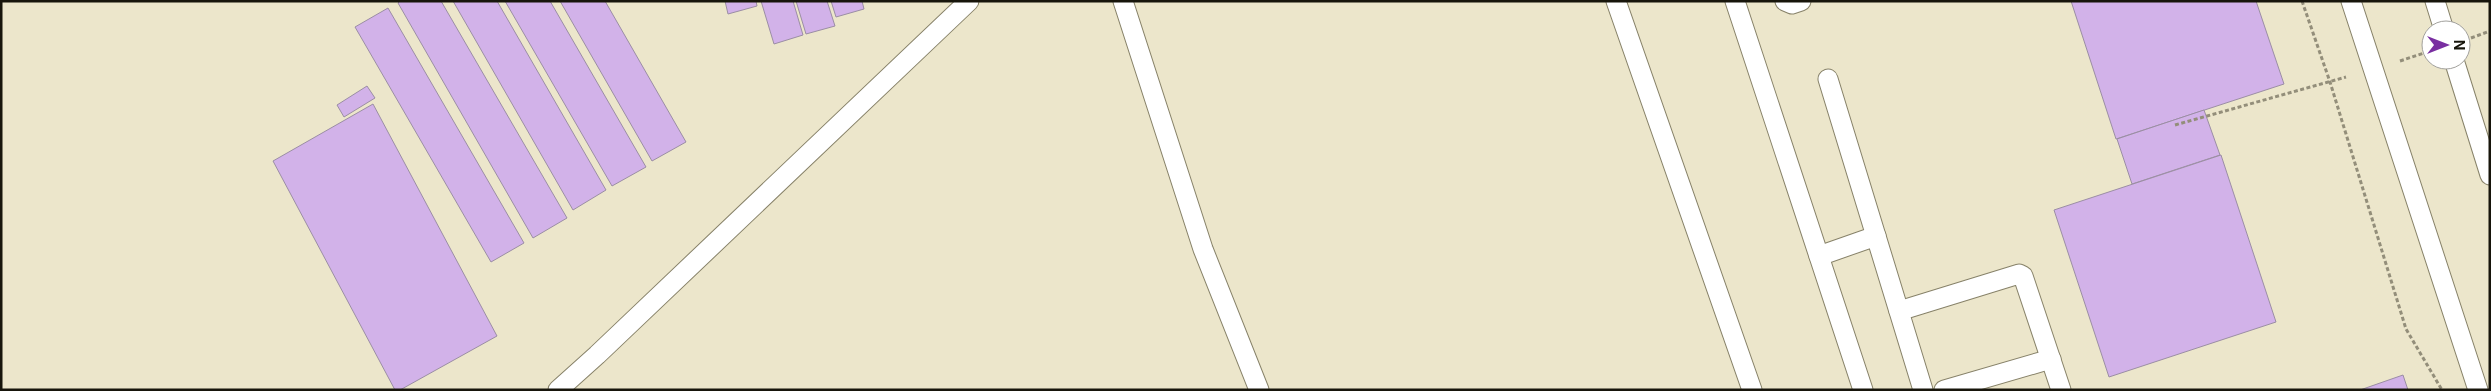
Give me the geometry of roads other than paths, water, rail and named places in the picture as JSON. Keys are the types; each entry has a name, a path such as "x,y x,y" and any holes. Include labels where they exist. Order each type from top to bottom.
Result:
{"lane":[{"path":"558,390 969,1"},
{"path":"1123,1 1204,249 1259,390"},
{"path":"1616,1 1752,390"},
{"path":"1735,1 1863,390"},
{"path":"1785,1 1792,4 1800,1"},
{"path":"2351,1 2478,390"},
{"path":"2435,1 2441,20"},
{"path":"2457,70 2490,175"},
{"path":"1828,79 1923,390"},
{"path":"1819,256 1876,236"},
{"path":"1899,311 2021,274 2025,277 2061,390"},
{"path":"1944,390 2051,359"}]}
